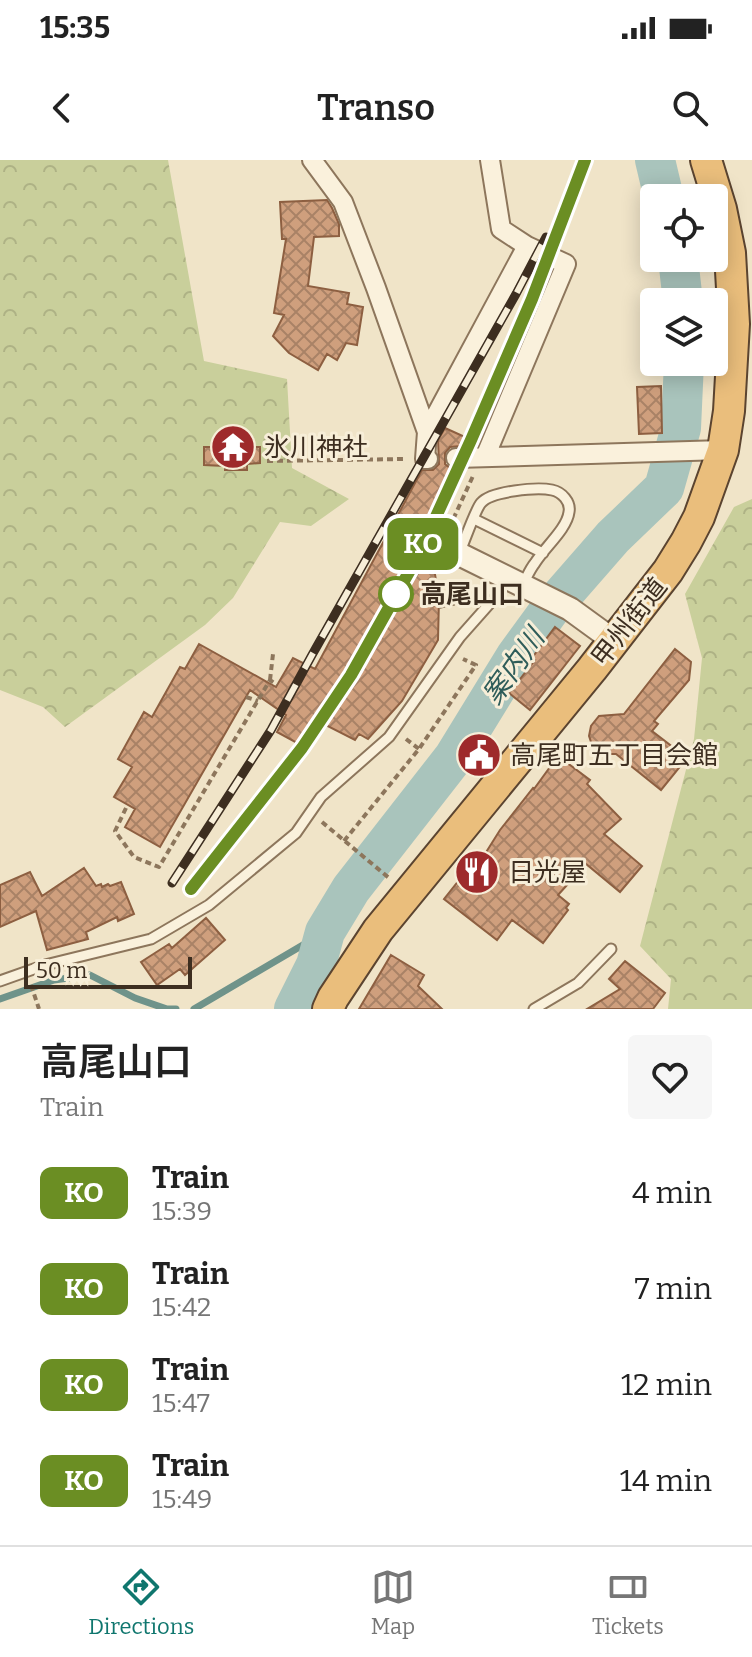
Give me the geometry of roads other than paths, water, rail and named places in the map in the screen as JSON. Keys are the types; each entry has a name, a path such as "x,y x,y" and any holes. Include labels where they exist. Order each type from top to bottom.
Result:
{"highway":[{"name":"甲州街道","path":"328,1009 378,930 668,571 699,517 711,450 729,411 734,324 730,253 706,160"}],"street":[{"path":"312,160 343,202 376,288 427,432 426,459"},
{"path":"485,457 566,264 527,246 501,229 490,160"},
{"path":"427,432 527,246"},
{"path":"456,458 711,450"},
{"path":"459,554 570,609 614,641"}],"lane":[{"path":"459,554 481,503 491,496 506,491 552,490 563,495 569,513 561,530 534,564 527,586"},
{"path":"474,519 543,553"},
{"path":"0,981 45,965 151,939 209,905 296,833 321,797 389,737 460,637 499,593"},
{"path":"534,1009 578,983 611,949"}],"waterway":[{"name":"案内川","path":"655,160 661,184"},
{"name":"案内川","path":"680,272 681,288"},
{"name":"案内川","path":"294,1009 316,965 325,932 351,889 454,757 516,656 551,608 613,537 664,488 681,428 683,376"},
{"path":"194,1009 325,932"},
{"path":"0,999 54,980 90,975 135,998 176,1009"}],"railway":[{"path":"191,889 302,748 351,675 418,556 532,299 585,160"},
{"path":"172,883 271,730 546,237"}],"train":[{"name":"KO","path":"191,889 302,748 351,675 418,556 532,299 585,160"}],"place":[{"name":"氷川神社","path":"233,447"},
{"name":"高尾山口","path":"396,594"},
{"name":"高尾町五丁目会館","path":"479,755"},
{"name":"日光屋","path":"477,872"}]}
